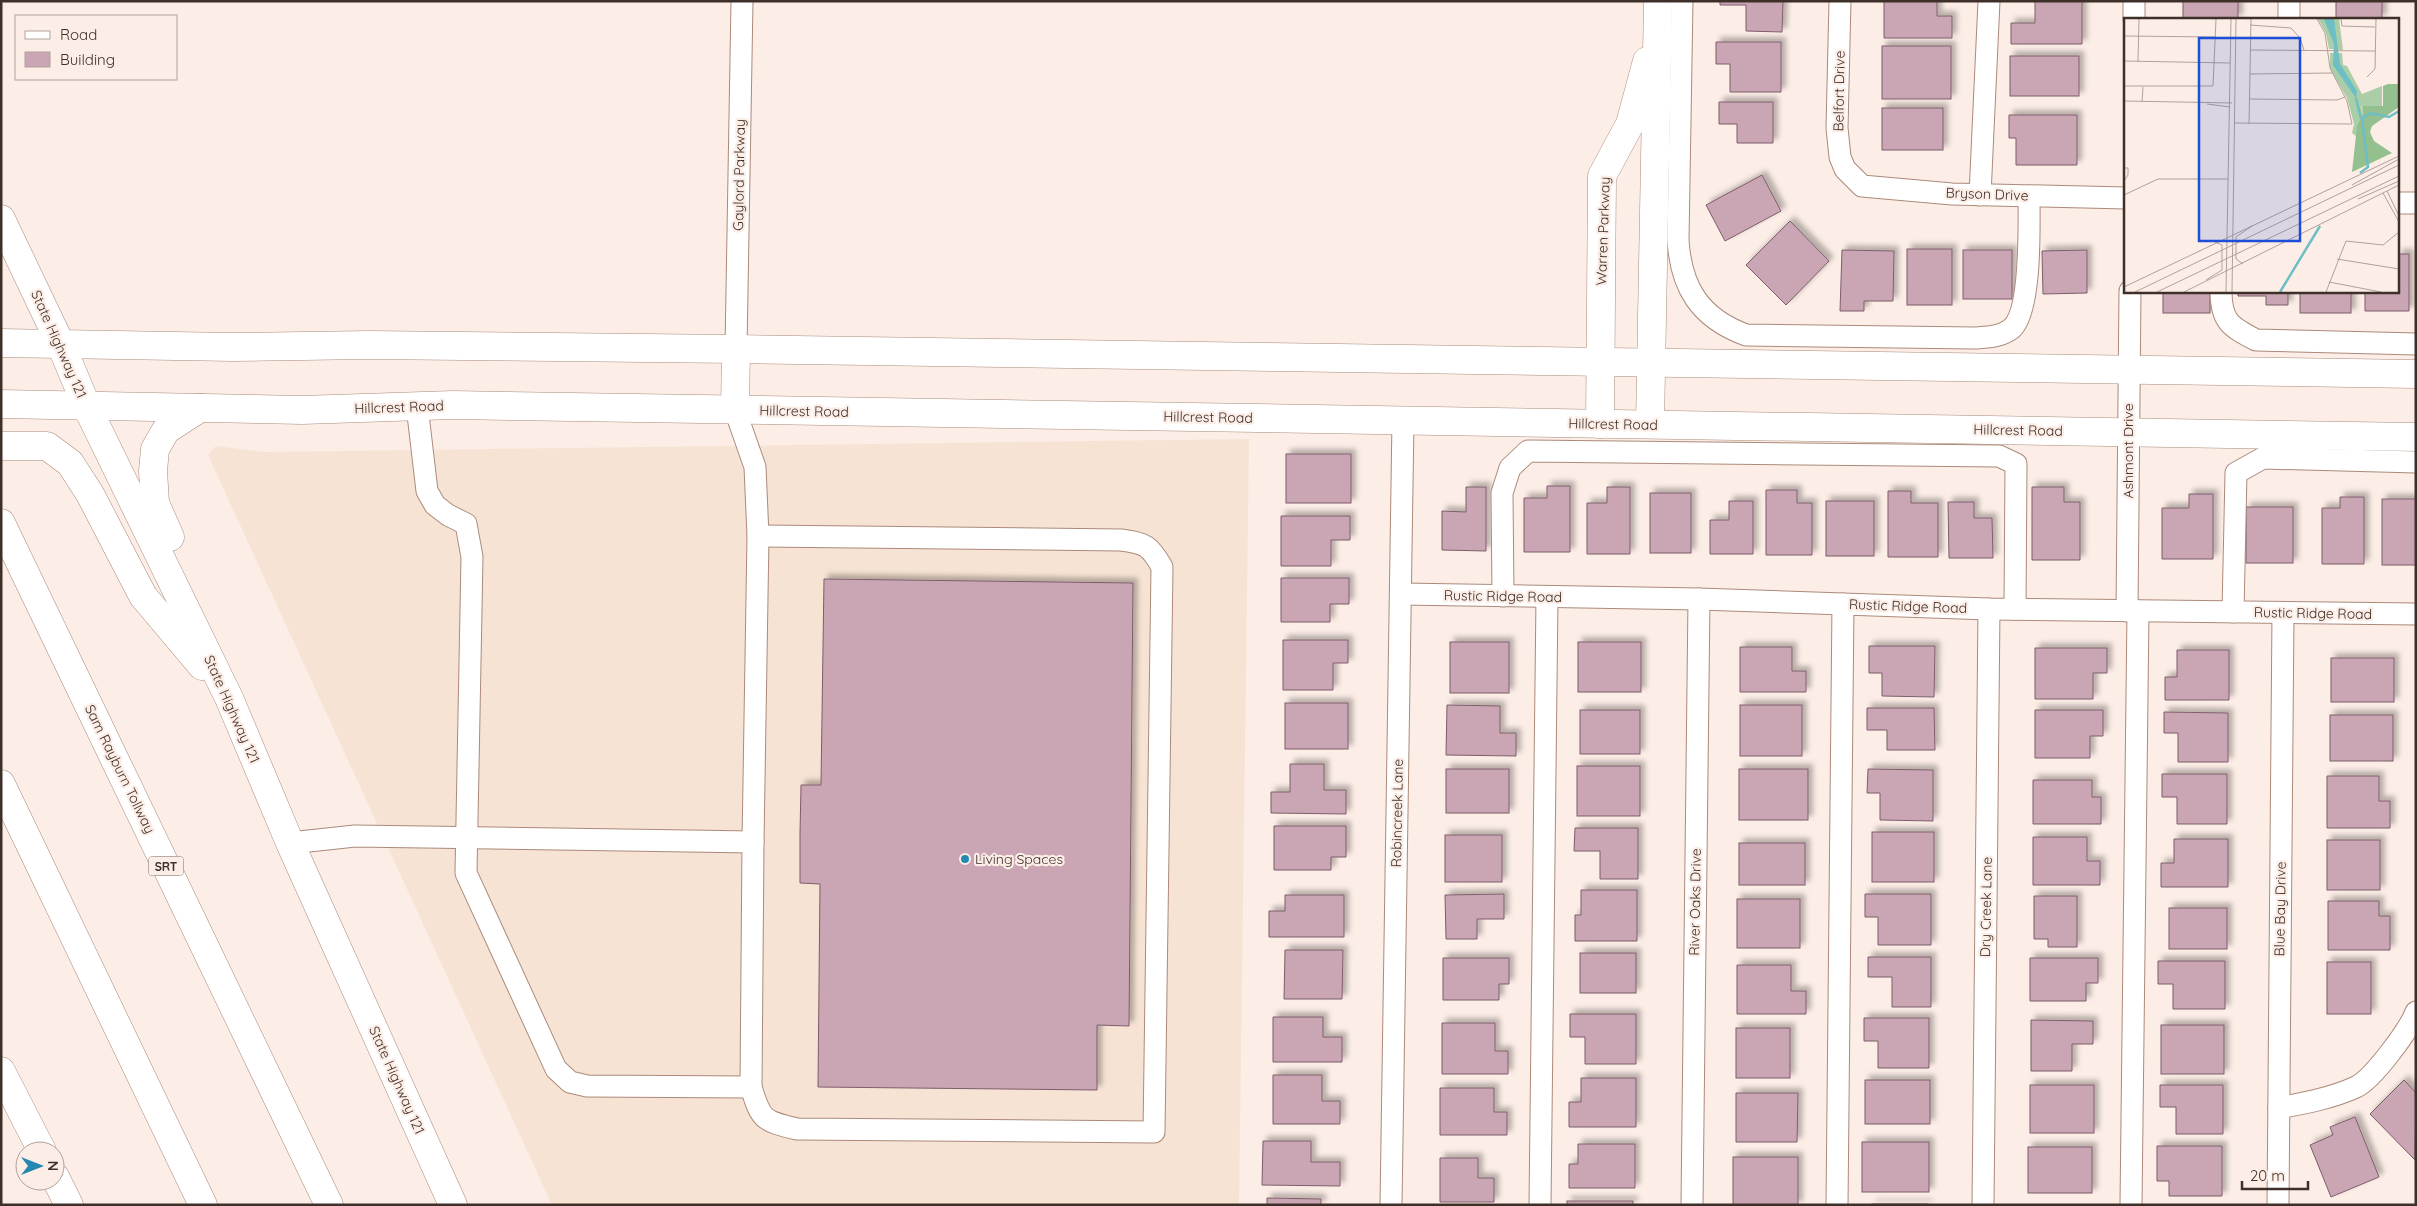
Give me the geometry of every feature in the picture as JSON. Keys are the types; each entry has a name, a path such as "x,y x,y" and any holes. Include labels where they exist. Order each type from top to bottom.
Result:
{"main road":[{"name":"Warren Parkway","path":"1600,424 1602,176 1630,124 1658,10"},
{"name":"Warren Parkway","path":"1650,424 1658,10"},
{"name":"State Highway 121","path":"1,219 61,345 87,407 229,698 290,844 452,1205"},
{"path":"1,343 232,348 368,345 736,349 2416,374"},
{"path":"735,410 736,349"},
{"name":"Hillcrest Road","path":"1,404 302,410 417,406 735,410 2416,437"},
{"path":"200,408 166,430 155,449 153,471 155,503 202,607 229,698"},
{"path":"1,446 47,446 70,463 90,494 143,596 229,698"},
{"name":"Sam Rayburn Tollway","path":"2,525 329,1205"},
{"path":"1,784 203,1205"},
{"path":"1,1071 37,1141"},
{"path":"62,1191 69,1205"}],"street":[{"name":"Gaylord Parkway","path":"736,349 742,1"},
{"path":"1682,1 1678,240 1680,264 1687,285 1697,299 1714,319 1730,329 1746,335 1975,338 1999,336 2014,327 2025,298 2029,196"},
{"name":"Belfort Drive","path":"1840,1 1837,128 1840,157 1845,170 1851,177"},
{"path":"1980,195 1989,1"},
{"path":"2134,1 2134,18"},
{"path":"2289,1 2289,18"},
{"name":"Bryson Drive","path":"1851,177 1862,186 1980,195 2124,198"},
{"path":"2400,203 2416,203"},
{"name":"Ashmont Drive","path":"2130,292 2128,369 2133,611 2131,1205"},
{"path":"2221,292 2221,310 2233,328 2256,340 2416,344"},
{"path":"417,406 427,492 435,505 448,515 466,524 472,557 465,837 466,873 556,1069 570,1082 587,1086 751,1087"},
{"path":"735,410 755,467 758,536 751,1087 759,1112 771,1123 797,1129 1154,1132 1162,568 1154,553 1143,543 1121,540 758,536"},
{"name":"Robincreek Lane","path":"1391,1205 1403,420"},
{"path":"1503,596 1502,493 1510,468 1528,451 1999,456 2016,464 2015,609"},
{"path":"2233,612 2236,473 2262,458 2416,462"},
{"name":"Rustic Ridge Road","path":"1400,594 1699,599 1989,609 2416,614"},
{"path":"1540,1205 1547,596"},
{"name":"River Oaks Drive","path":"1692,1205 1699,599"},
{"path":"1837,1205 1843,604"},
{"name":"Dry Creek Lane","path":"1983,1205 1989,609"},
{"name":"Blue Bay Drive","path":"2278,1205 2283,613"},
{"path":"290,844 355,836 753,842"},
{"path":"2278,1108 2319,1100 2359,1086 2395,1049 2416,1012"}],"shaded area":[{"path":"1249,439 1239,1205 552,1205 208,455 216,446 265,452"}],"building":[{"path":"1720,1 1783,1 1782,32 1746,31 1746,5 1720,5"},
{"path":"1884,1 1937,1 1937,16 1952,16 1952,38 1884,38"},
{"path":"2035,1 2082,1 2082,44 2011,44 2011,23 2035,23"},
{"path":"2183,1 2238,1 2238,18 2183,18"},
{"path":"2336,1 2382,1 2382,18 2336,18"},
{"path":"1716,42 1781,42 1781,92 1730,92 1730,64 1716,64"},
{"path":"1882,46 1951,46 1951,99 1882,99"},
{"path":"2010,56 2079,56 2079,96 2010,96"},
{"path":"1719,102 1773,102 1773,143 1737,143 1737,124 1719,124"},
{"path":"1882,108 1943,108 1943,150 1882,150"},
{"path":"2009,115 2077,115 2077,165 2016,165 2016,138 2009,138"},
{"path":"1762,175 1781,211 1725,241 1706,205"},
{"path":"1790,221 1829,261 1786,305 1746,265"},
{"path":"1907,249 1952,249 1952,305 1907,305"},
{"path":"1842,250 1894,251 1893,301 1864,301 1864,311 1840,311"},
{"path":"1963,250 2012,250 2012,299 1963,299"},
{"path":"2087,250 2087,293 2043,294 2042,251"},
{"path":"2400,254 2409,254 2409,311 2365,311 2365,292 2400,292"},
{"path":"2163,292 2210,292 2210,313 2163,313"},
{"path":"2238,292 2288,292 2288,305 2266,305 2266,296 2238,296"},
{"path":"2300,292 2351,292 2351,313 2300,313"},
{"path":"1286,454 1351,454 1351,503 1286,503"},
{"path":"1547,486 1570,486 1570,552 1524,552 1524,498 1547,498"},
{"path":"1466,487 1486,487 1486,551 1442,550 1442,511 1466,512"},
{"path":"1607,487 1630,487 1630,554 1587,554 1587,503 1607,503"},
{"path":"2032,487 2064,487 2064,502 2080,502 2080,560 2032,560"},
{"path":"1766,490 1797,490 1797,503 1812,503 1812,555 1766,555"},
{"path":"1888,491 1911,491 1911,503 1938,503 1938,557 1888,557"},
{"path":"1650,493 1691,493 1691,553 1650,553"},
{"path":"2189,494 2213,494 2213,559 2162,559 2162,508 2189,508"},
{"path":"2340,497 2364,497 2364,564 2322,564 2322,508 2340,508"},
{"path":"2382,499 2416,499 2416,565 2382,565"},
{"path":"1729,501 1753,501 1753,554 1710,554 1710,520 1729,520"},
{"path":"1826,501 1874,501 1874,556 1826,556"},
{"path":"1948,502 1974,502 1974,518 1992,518 1993,558 1949,558"},
{"path":"2246,507 2293,507 2293,563 2246,563"},
{"path":"1281,516 1350,516 1350,540 1331,540 1331,566 1281,566"},
{"path":"1281,578 1349,578 1349,604 1330,604 1330,622 1281,622"},
{"name":"Living Spaces","path":"824,579 1133,583 1129,1026 1097,1025 1097,1090 818,1087 820,884 800,883 800,834 801,785 821,785"},
{"path":"1283,640 1348,640 1348,663 1333,663 1333,690 1283,690"},
{"path":"1450,642 1509,642 1509,693 1450,693"},
{"path":"1578,642 1641,642 1641,692 1578,692"},
{"path":"1869,646 1935,646 1934,697 1882,696 1882,673 1869,673"},
{"path":"1740,647 1792,647 1792,671 1806,671 1806,692 1740,692"},
{"path":"2035,648 2107,648 2107,673 2093,673 2093,699 2035,699"},
{"path":"2177,650 2229,650 2229,700 2165,700 2165,677 2177,677"},
{"path":"2331,658 2394,658 2394,702 2331,702"},
{"path":"1285,703 1348,703 1348,749 1285,749"},
{"path":"1447,705 1500,706 1500,733 1516,733 1516,756 1446,755"},
{"path":"1740,705 1802,705 1802,756 1740,756"},
{"path":"1867,708 1934,708 1935,750 1887,750 1887,730 1867,730"},
{"path":"1580,710 1640,710 1640,754 1580,754"},
{"path":"2035,710 2103,710 2103,736 2090,736 2090,758 2035,758"},
{"path":"2164,712 2228,713 2228,762 2178,762 2178,733 2164,733"},
{"path":"2330,715 2393,715 2393,761 2330,761"},
{"path":"1290,764 1324,764 1324,790 1346,790 1346,814 1271,813 1271,792 1290,792"},
{"path":"1577,766 1640,766 1640,816 1577,816"},
{"path":"1446,769 1509,769 1509,813 1446,813"},
{"path":"1739,769 1808,769 1808,820 1739,820"},
{"path":"1868,769 1933,770 1933,821 1880,820 1880,793 1867,793"},
{"path":"2162,774 2227,774 2227,824 2177,824 2177,797 2162,797"},
{"path":"2327,776 2379,776 2379,801 2390,801 2390,828 2327,828"},
{"path":"2033,780 2092,780 2092,797 2101,797 2101,824 2033,824"},
{"path":"1274,826 1346,826 1346,857 1331,857 1331,870 1274,870"},
{"path":"1575,828 1638,828 1638,879 1600,879 1600,851 1574,851"},
{"path":"1872,832 1934,832 1934,882 1872,882"},
{"path":"1445,835 1502,835 1502,882 1445,882"},
{"path":"2033,837 2087,837 2087,861 2100,861 2100,885 2033,885"},
{"path":"2174,839 2228,839 2228,887 2161,887 2161,863 2174,863"},
{"path":"2327,840 2380,840 2380,890 2327,890"},
{"path":"1739,843 1805,843 1805,885 1739,885"},
{"path":"1581,890 1637,890 1637,941 1575,941 1575,915 1581,915"},
{"path":"1504,894 1504,919 1477,919 1477,939 1446,939 1445,895"},
{"path":"1865,894 1931,894 1931,945 1878,945 1878,917 1865,917"},
{"path":"1285,895 1344,895 1344,937 1269,937 1269,911 1285,911"},
{"path":"2034,896 2077,896 2077,947 2048,947 2048,939 2034,939"},
{"path":"1737,899 1800,899 1800,948 1737,948"},
{"path":"2328,901 2379,901 2379,916 2390,916 2390,950 2328,950"},
{"path":"2169,908 2227,908 2227,949 2169,949"},
{"path":"1285,950 1343,950 1342,999 1284,999"},
{"path":"1580,953 1636,953 1636,993 1580,993"},
{"path":"1868,957 1931,957 1931,1007 1892,1007 1892,977 1868,977"},
{"path":"1443,958 1509,958 1509,984 1499,984 1499,1000 1443,1000"},
{"path":"2030,958 2098,958 2098,983 2086,983 2086,1001 2030,1001"},
{"path":"2158,961 2225,961 2225,1009 2173,1009 2173,984 2158,984"},
{"path":"2327,962 2371,962 2371,1014 2327,1014"},
{"path":"1737,965 1791,965 1791,991 1806,991 1806,1014 1737,1014"},
{"path":"1570,1014 1636,1014 1636,1064 1585,1064 1585,1037 1570,1037"},
{"path":"1273,1017 1323,1017 1323,1037 1342,1037 1342,1062 1273,1062"},
{"path":"1864,1018 1929,1018 1929,1068 1878,1068 1878,1041 1864,1041"},
{"path":"2031,1020 2093,1021 2093,1044 2072,1044 2072,1071 2031,1071"},
{"path":"1442,1023 1495,1023 1495,1051 1508,1051 1508,1074 1442,1074"},
{"path":"2161,1025 2224,1025 2224,1074 2161,1074"},
{"path":"1736,1028 1790,1028 1790,1078 1736,1078"},
{"path":"1273,1075 1322,1075 1322,1101 1340,1101 1340,1124 1273,1124"},
{"path":"1581,1078 1636,1078 1636,1127 1569,1127 1569,1102 1581,1102"},
{"path":"1865,1080 1930,1080 1930,1124 1865,1124"},
{"path":"2404,1080 2416,1093 2415,1160 2370,1114"},
{"path":"2030,1085 2094,1085 2094,1133 2030,1133"},
{"path":"2160,1085 2223,1085 2223,1134 2176,1134 2176,1107 2160,1107"},
{"path":"1440,1088 1494,1088 1494,1112 1507,1112 1507,1135 1440,1135"},
{"path":"1736,1093 1798,1093 1797,1142 1736,1142"},
{"path":"2355,1117 2379,1177 2331,1197 2310,1145 2333,1135 2330,1127"},
{"path":"1263,1141 1311,1141 1311,1162 1340,1162 1340,1186 1262,1185"},
{"path":"1862,1142 1929,1142 1929,1192 1862,1192"},
{"path":"1578,1144 1635,1144 1635,1188 1569,1188 1569,1164 1578,1164"},
{"path":"2157,1146 2222,1146 2222,1196 2169,1196 2169,1181 2157,1181"},
{"path":"2028,1147 2092,1147 2092,1193 2028,1193"},
{"path":"1733,1157 1798,1157 1798,1205 1733,1205"},
{"path":"1440,1158 1478,1158 1478,1178 1494,1178 1494,1202 1440,1202"},
{"path":"1267,1198 1321,1199 1321,1205 1267,1205"},
{"path":"1567,1201 1633,1201 1633,1205 1567,1205"},
{"path":"1928,1204 1928,1205 1872,1205"}],"place":[{"name":"Living Spaces","path":"965,859"}]}
